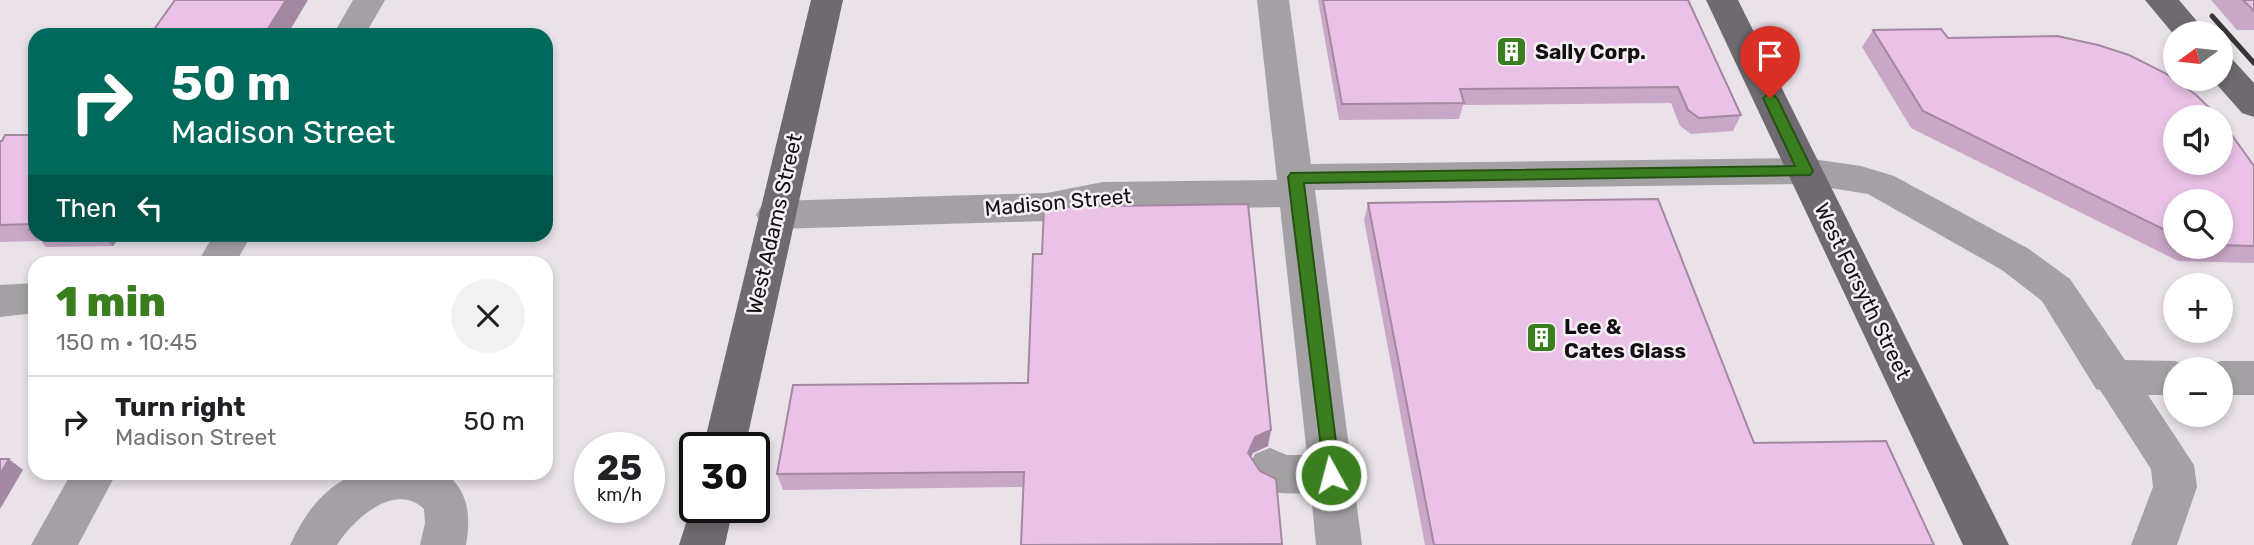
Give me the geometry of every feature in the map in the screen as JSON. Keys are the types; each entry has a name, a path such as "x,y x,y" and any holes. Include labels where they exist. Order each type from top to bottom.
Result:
{"main road":[{"name":"West Adams Street","path":"728,432 775,215 827,0"},
{"name":"West Forsyth Street","path":"1723,0 1986,545"},
{"path":"2161,0 2179,21"},
{"path":"2233,81 2254,105"},
{"path":"702,545 707,523"}],"street":[{"path":"353,28 369,0"},
{"path":"1273,0 1339,545"},
{"name":"Madison Street","path":"775,215 1047,206 1103,196 1297,185 1805,171 1861,179 1881,186 2039,274 2056,290 2172,465 2175,487 2154,545"},
{"path":"0,301 28,299"},
{"path":"2112,377 2163,377"},
{"path":"2233,378 2254,378"},
{"path":"1270,467 1276,474 1331,475"},
{"path":"54,545 91,480"},
{"path":"304,545 313,545 321,528 337,509 358,493 381,484 404,480 424,483 440,492 448,508 449,517 443,545"}],"building":[{"path":"175,0 286,0 268,28 155,28"},
{"name":"Sally Corp.","path":"1323,0 1688,0 1741,115 1699,118 1688,110 1678,87 1460,89 1464,103 1342,104"},
{"path":"2243,0 2254,0 2254,11"},
{"path":"1941,29 1948,38 2057,36 2129,55 2163,72 2163,91 2191,91 2206,105 2163,105 2163,175 2233,175 2233,137 2254,166 2254,246 2233,245 2233,189 2163,189 2163,229 1923,111 1873,30"},
{"path":"5,135 28,135 28,224 0,225 2,141"},
{"name":"Lee & Cates Glass","path":"1658,199 1754,443 1886,441 1934,545 1434,545 1368,203"},
{"path":"1248,204 1271,430 1255,437 1248,453 1260,471 1276,479 1282,544 1021,545 1024,472 777,474 793,385 1028,383 1033,254 1042,254 1044,207"},
{"path":"0,459 9,459 0,474"}],"railway":[{"path":"2212,16 2254,63"}],"place":[{"name":"Sally Corp.","path":"1512,51"},
{"name":"Lee & Cates Glass","path":"1541,338"}],"route":[{"path":"1331,475 1296,177 1805,171 1770,98"}]}
